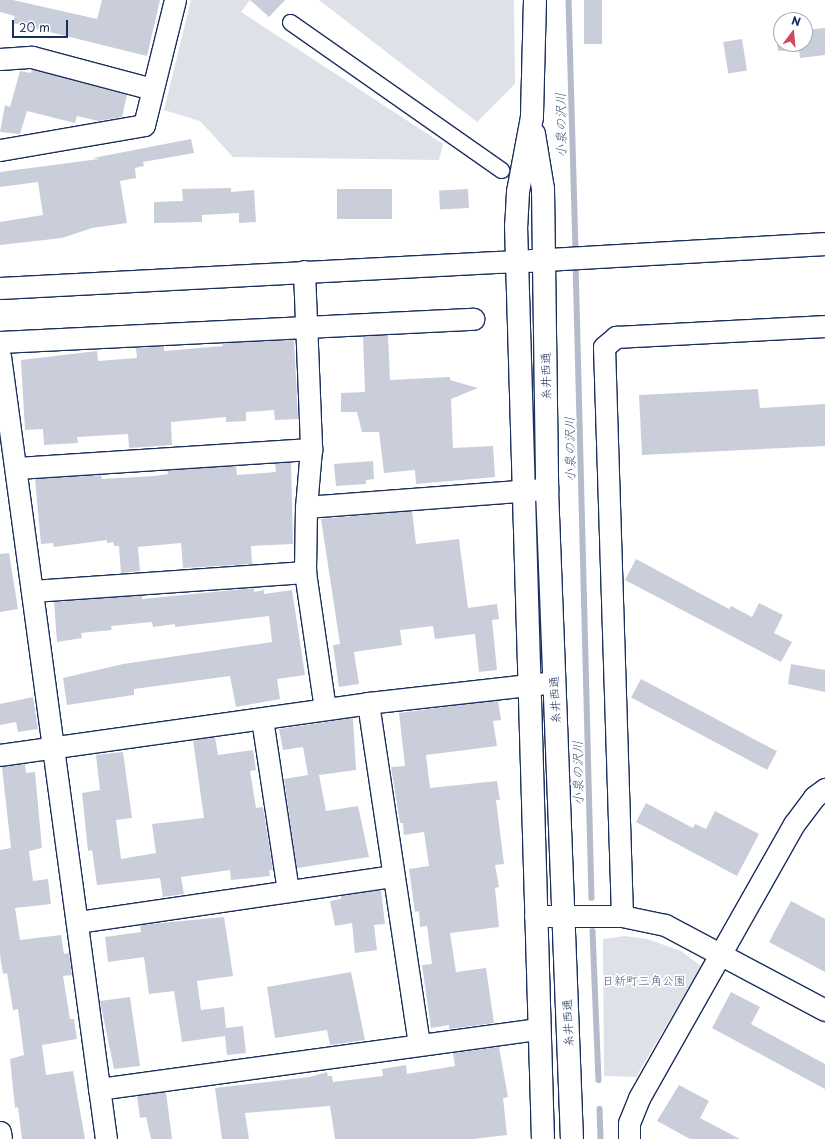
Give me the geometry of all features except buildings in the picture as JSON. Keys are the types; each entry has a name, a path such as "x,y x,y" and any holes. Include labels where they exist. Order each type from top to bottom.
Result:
{"street":[{"path":"0,150 144,125 175,0"},
{"path":"532,117 535,0"},
{"path":"290,22 502,170"},
{"path":"0,59 32,57 152,89"},
{"name":"糸井西通","path":"532,117 554,260 547,489 565,916 572,1139"},
{"name":"糸井西通","path":"532,117 518,192 517,261 530,685 535,916 543,1139"},
{"path":"0,288 304,271 589,259 825,244"},
{"path":"304,271 312,449 306,507 305,572 325,709"},
{"path":"0,342 473,319"},
{"path":"622,916 604,347 616,337 825,326"},
{"path":"0,356 55,747 106,1139"},
{"path":"16,468 312,449"},
{"path":"306,507 547,489"},
{"path":"32,591 305,572"},
{"path":"0,755 368,703 554,682"},
{"path":"368,703 392,876 419,1044"},
{"path":"262,719 288,891"},
{"path":"629,1139 629,1123 640,1098 721,953 794,824 814,797 825,789"},
{"path":"77,922 392,876"},
{"path":"535,916 622,916 665,925 721,953 825,1010"},
{"path":"99,1089 419,1044 539,1029"},
{"path":"0,1132 1,1139"}],"green space":[{"path":"191,0 250,0 241,12 443,144 439,160 233,157 200,121 164,110"},
{"path":"319,0 514,0 515,84 477,122"},
{"name":"日新町三角公園","path":"624,936 647,939 681,951 701,966 636,1077 604,1076 603,939"}],"waterway":[{"name":"小泉の沢川","path":"569,0 576,254"},
{"name":"小泉の沢川","path":"576,262 592,898"},
{"name":"小泉の沢川","path":"593,931 599,1080"},
{"name":"小泉の沢川","path":"600,1109 601,1139"}]}
